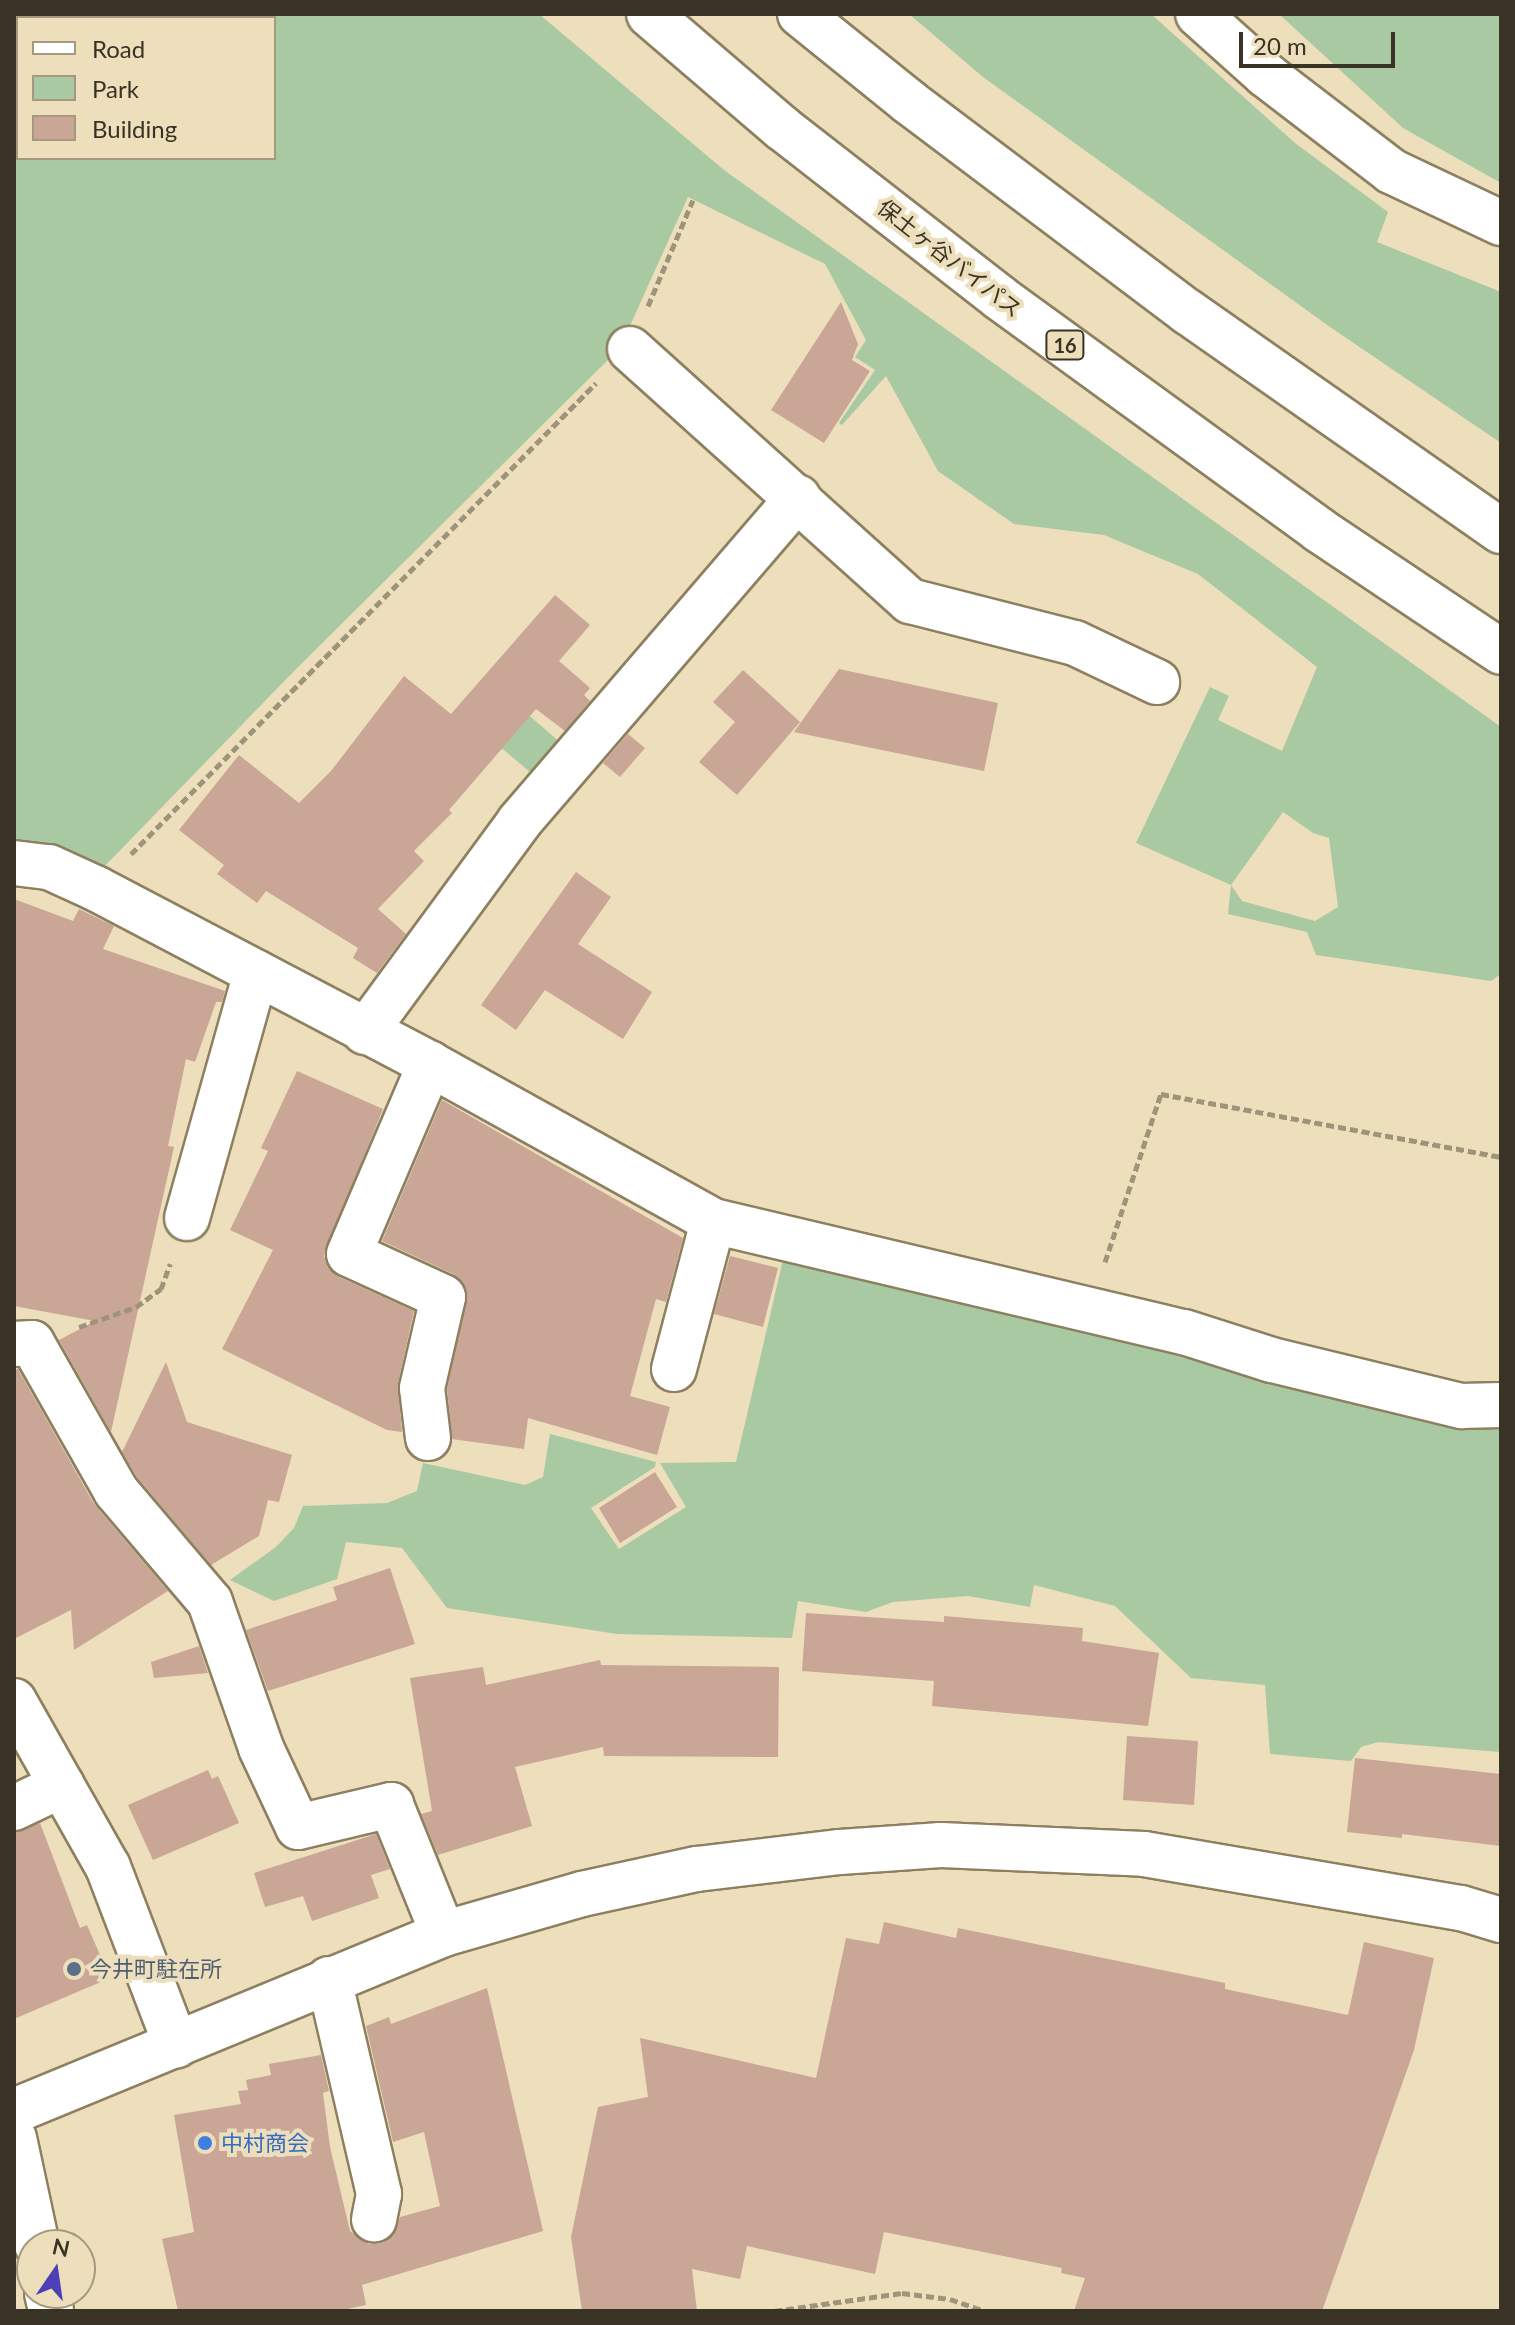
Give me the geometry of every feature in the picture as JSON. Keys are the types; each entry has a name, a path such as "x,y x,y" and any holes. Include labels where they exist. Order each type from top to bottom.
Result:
{"main road":[{"name":"保土ヶ谷バイパス","path":"649,14 782,128 1000,298 1319,530 1501,652"},
{"path":"800,14 909,102 1188,312 1501,531"},
{"path":"1198,14 1266,75 1391,171 1501,223"},
{"path":"630,349 910,601 1075,643 1157,682"},
{"path":"365,1032 519,822 798,498"},
{"path":"14,863 49,867 97,889 430,1064 713,1221 1090,1310 1461,1406 1501,1405"},
{"path":"187,1218 256,973"},
{"path":"428,1438 422,1388 443,1297 349,1254 430,1064"},
{"path":"674,1369 713,1221"},
{"path":"23,1344 116,1491 210,1602 261,1748 298,1827 391,1805 443,1934"},
{"path":"14,1701 108,1867 176,2045"},
{"path":"14,1808 62,1785"},
{"path":"14,2111 443,1934 582,1894 697,1869 840,1852 941,1845 1144,1854 1461,1908 1501,1920"},
{"path":"329,1979 379,2194 374,2220"},
{"path":"14,2138 34,2229"}],"path":[{"path":"97,889 630,349 693,200"},
{"path":"1090,1310 1161,1094 1501,1157"},
{"path":"23,1344 136,1307 161,1289 187,1218"},
{"path":"774,2311 902,2293 950,2299 985,2311"}],"green space":[{"path":"14,14 539,14 724,170 1501,727 1501,974 1491,981 1316,955 1307,932 1228,914 1231,885 1136,843 1210,687 1229,696 1218,720 1282,751 1317,667 1198,574 1104,535 1014,524 938,471 886,376 842,425 839,423 875,370 855,357 866,340 825,264 688,197 620,348 297,668 100,871 14,848","holes":["1283,812 1313,833 1329,838 1338,907 1315,921 1242,901 1231,885"]},
{"path":"909,14 1151,14 1295,143 1388,212 1377,242 1501,292 1501,443 1330,327 983,77"},
{"path":"1279,14 1501,14 1501,183 1403,128"},
{"path":"524,711 562,744 535,776 475,726"},
{"path":"785,1251 1501,1413 1501,1752 1378,1742 1361,1747 1351,1761 1270,1754 1265,1685 1191,1678 1115,1606 1034,1585 1030,1607 968,1596 893,1602 866,1612 798,1601 792,1638 617,1634 447,1608 402,1548 346,1542 337,1579 274,1601 230,1580 276,1547 294,1528 303,1506 387,1503 417,1491 423,1463 525,1485 543,1477 550,1434 656,1462 655,1467 591,1508 619,1549 686,1507 660,1463 736,1462"}],"building":[{"path":"841,302 858,344 852,360 870,371 824,443 771,410"},
{"path":"555,595 590,625 559,661 590,688 584,695 590,701 565,731 536,709 449,810 452,813 414,851 424,861 378,909 406,934 377,973 353,958 358,948 266,891 257,903 217,874 224,865 179,830 239,755 299,803 331,771 404,676 451,714"},
{"path":"839,669 998,703 984,771 794,732"},
{"path":"743,670 800,722 737,795 699,762 735,722 713,702"},
{"path":"628,734 645,748 620,777 603,763"},
{"path":"576,872 611,897 578,944 652,992 623,1039 545,990 516,1030 481,1005"},
{"path":"14,899 73,921 79,909 114,926 103,949 225,991 222,1002 216,1002 195,1062 186,1059 168,1146 174,1147 111,1432 59,1340 95,1321 14,1306"},
{"path":"297,1071 383,1109 324,1256 328,1268 339,1277 414,1311 398,1383 402,1432 387,1430 222,1349 273,1250 230,1230 268,1151 261,1148"},
{"path":"442,1100 683,1238 666,1302 656,1299 630,1396 670,1407 657,1455 528,1418 524,1449 452,1439 447,1389 467,1291 453,1274 382,1241"},
{"path":"730,1256 778,1268 763,1327 714,1314"},
{"path":"166,1362 187,1422 292,1455 279,1502 268,1500 259,1536 211,1565 137,1477 122,1452"},
{"path":"14,1369 18,1369 94,1504 168,1591 74,1650 71,1610 14,1639"},
{"path":"655,1472 677,1507 620,1543 599,1508"},
{"path":"390,1568 415,1644 268,1691 246,1630 337,1600 333,1587"},
{"path":"806,1613 944,1622 944,1616 1083,1628 1082,1641 1159,1653 1148,1726 932,1706 934,1681 802,1671"},
{"path":"199,1646 208,1673 154,1678 151,1662"},
{"path":"600,1660 601,1665 779,1667 778,1757 604,1756 603,1747 515,1767 532,1826 438,1855 421,1814 432,1811 410,1678 483,1667 486,1685"},
{"path":"1127,1736 1198,1741 1194,1805 1123,1800"},
{"path":"1355,1758 1501,1774 1501,1846 1402,1834 1402,1838 1347,1832"},
{"path":"208,1770 212,1779 218,1776 239,1823 153,1860 128,1805"},
{"path":"40,1823 80,1928 87,1925 110,1978 14,2019 14,1833"},
{"path":"376,1834 390,1869 371,1875 379,1898 312,1921 303,1896 265,1907 254,1873"},
{"path":"884,1922 956,1938 958,1928 1225,1983 1225,1989 1348,2015 1364,1942 1434,1958 1414,2050 1322,2311 1074,2311 1085,2278 1061,2273 1062,2268 884,2232 875,2274 747,2246 740,2279 692,2269 697,2311 582,2311 571,2237 598,2107 648,2097 640,2038 816,2078 846,1938 879,1944"},
{"path":"487,1988 543,2231 362,2285 366,2305 338,2311 178,2311 162,2239 194,2232 174,2115 241,2104 238,2091 248,2090 246,2080 271,2075 269,2064 321,2055 329,2091 323,2093 330,2147 350,2231 369,2244 383,2243 393,2236 400,2217 440,2206 424,2132 393,2142 366,2026 389,2017 391,2024"}],"place":[{"name":"今井町駐在所","path":"74,1969"},
{"name":"中村商会","path":"205,2143"}]}
